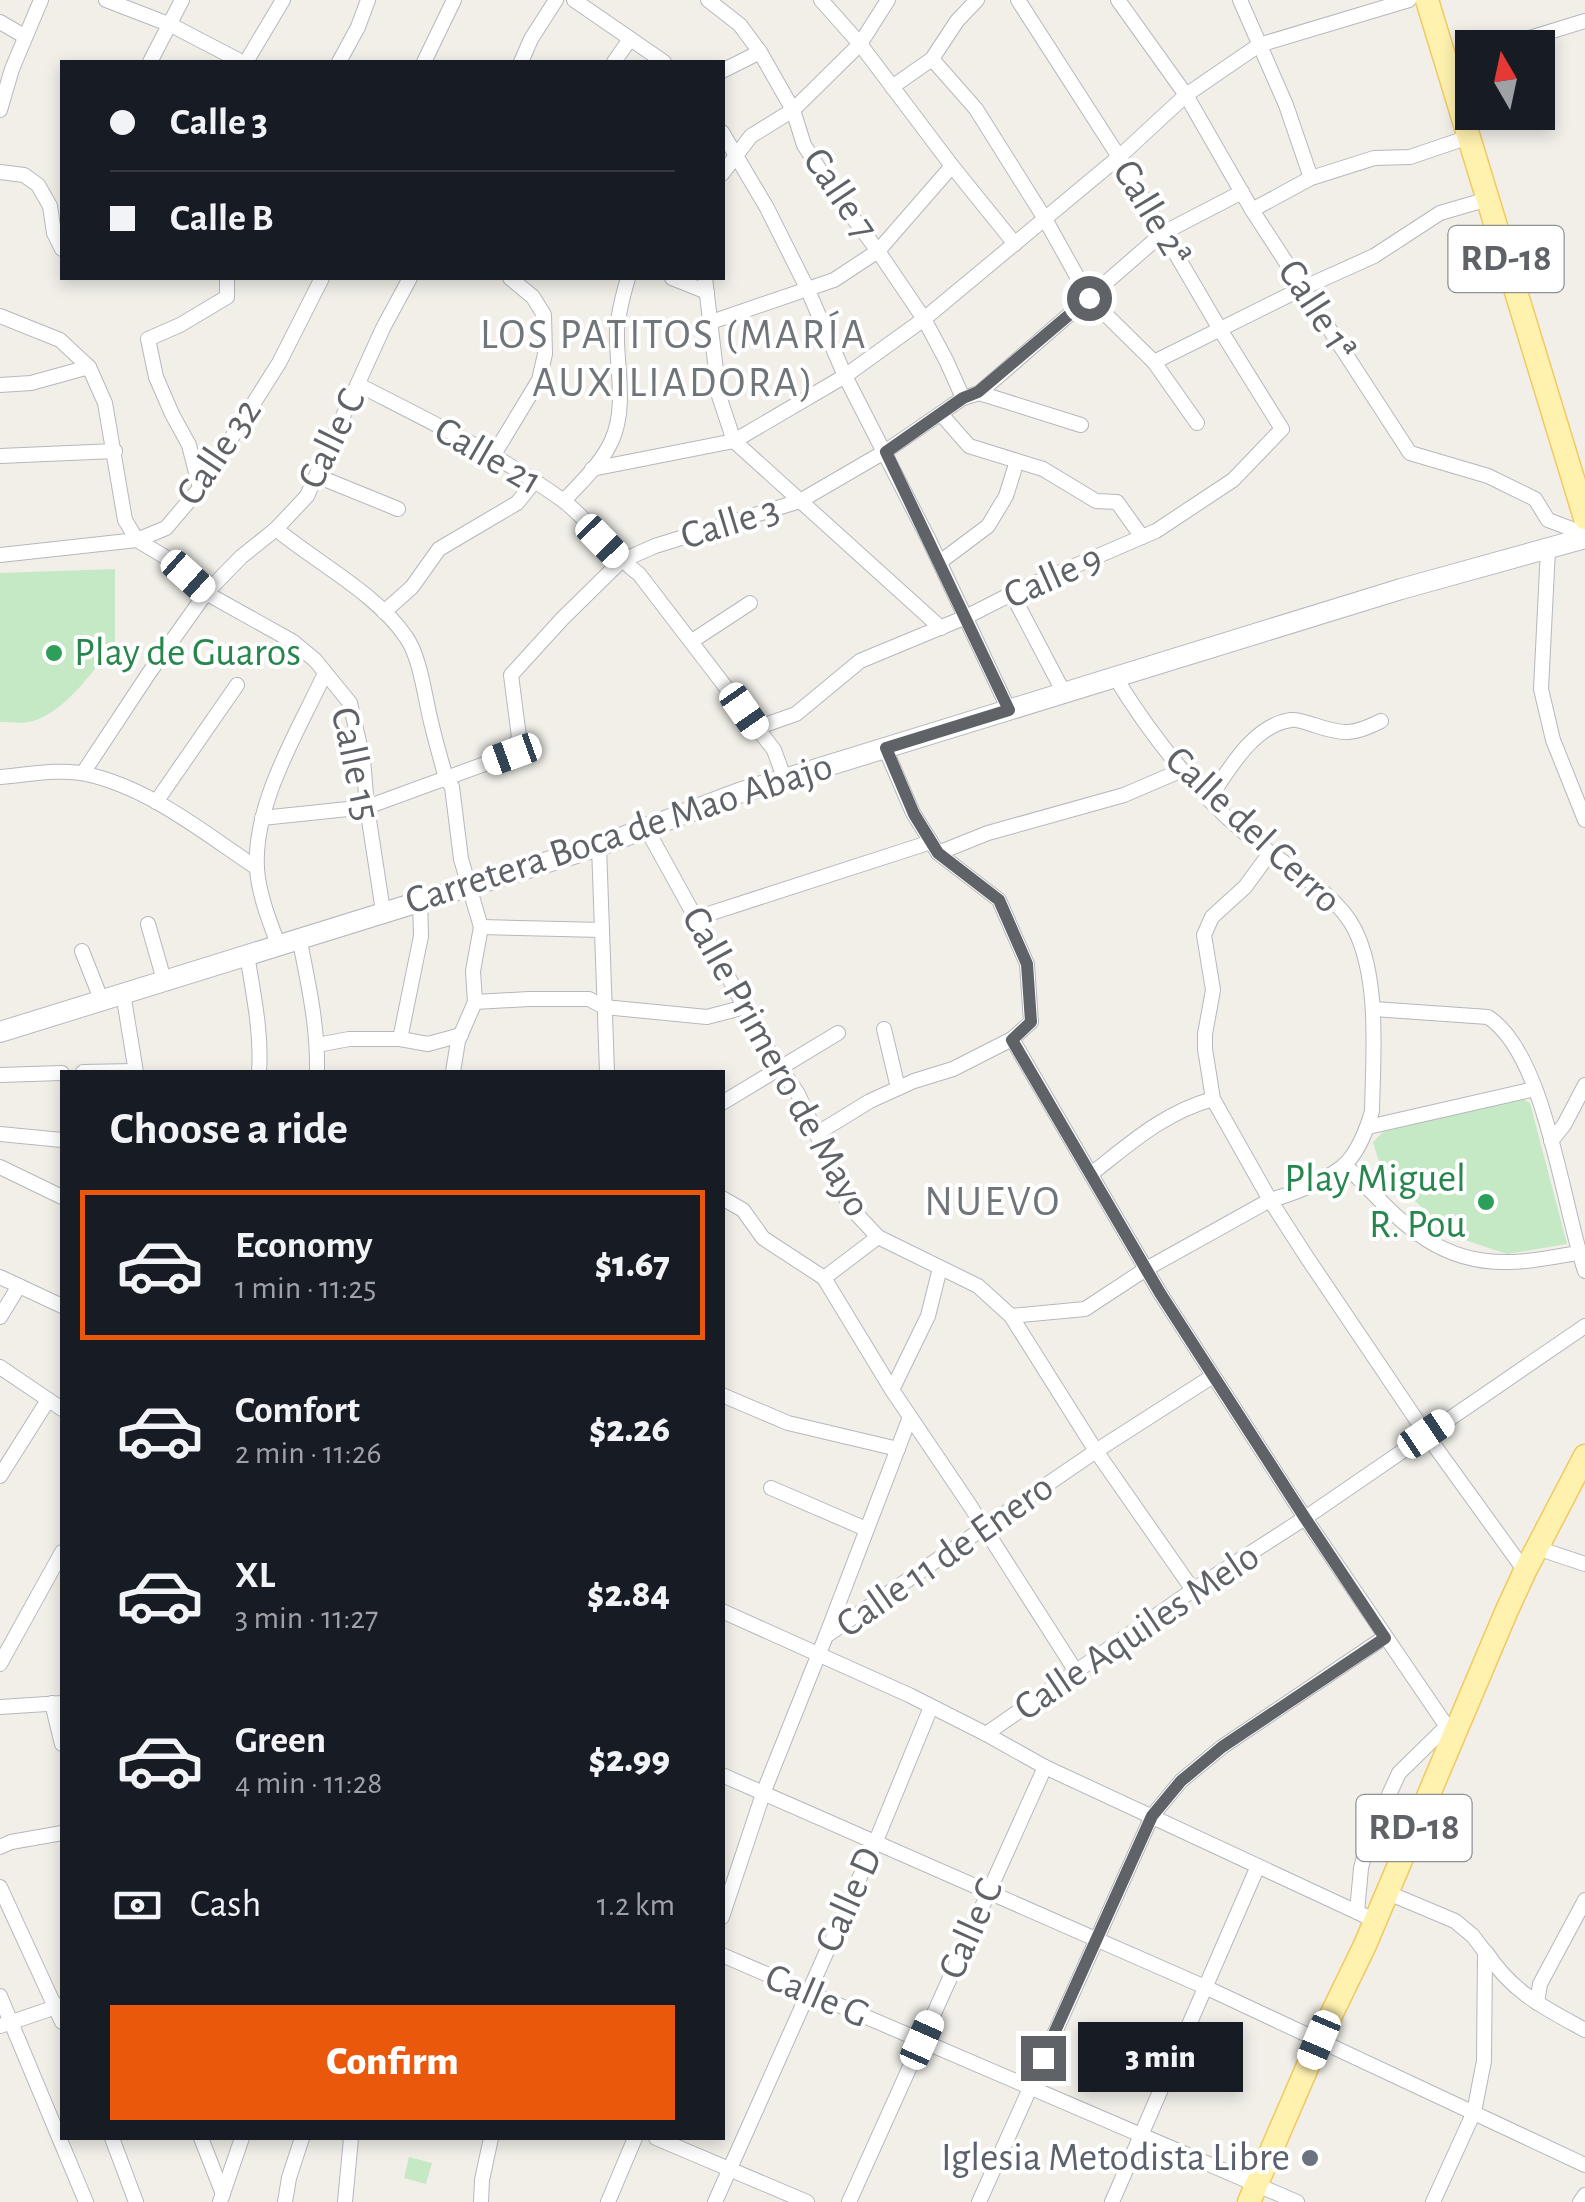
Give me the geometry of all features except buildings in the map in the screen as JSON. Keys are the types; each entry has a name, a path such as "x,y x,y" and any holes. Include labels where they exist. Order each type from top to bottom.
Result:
{"main road":[{"name":"RD-18","path":"1428,0 1585,518"},
{"name":"RD-18","path":"1252,2193 1365,1945 1366,1916 1386,1892 1451,1732 1524,1571 1585,1456"}],"street":[{"path":"0,110 24,36 41,0"},
{"path":"106,0 171,25 240,60"},
{"path":"151,60 182,0"},
{"path":"245,60 283,0"},
{"path":"340,60 368,0"},
{"path":"425,60 454,0"},
{"path":"523,60 556,0"},
{"path":"574,0 661,60"},
{"name":"Calle 7","path":"708,0 740,25 760,52 793,110 804,145 924,319 963,398"},
{"path":"821,0 860,44 1015,244"},
{"path":"725,170 751,136 793,110 860,44 888,0"},
{"path":"892,87 932,59 957,21 977,0"},
{"name":"Calle 2ª","path":"1018,0 1282,429"},
{"name":"Calle 1ª","path":"1118,0 1186,95 1252,210 1410,454 1488,476 1534,498 1548,520 1585,536"},
{"path":"1240,0 1286,105 1311,178"},
{"path":"592,469 734,441 846,376 924,319 1186,95 1260,44 1409,0"},
{"path":"1555,30 1585,21"},
{"path":"0,22 24,36"},
{"path":"615,60 630,39"},
{"path":"725,70 760,52"},
{"path":"932,59 976,109 1089,298 1154,362 1197,423"},
{"path":"1446,63 1455,60"},
{"path":"725,137 767,208 807,288 1009,710"},
{"path":"1252,210 1311,178 1374,158 1410,156 1469,137"},
{"path":"711,322 834,280 878,251 952,166"},
{"path":"0,172 24,175 38,185 50,206 60,245"},
{"name":"Calle 3","path":"262,818 366,806 512,754 519,737 511,675 621,561 656,546 800,502 886,452 963,398 978,392 1163,232 1242,192"},
{"path":"1154,362 1374,256 1440,214 1488,199"},
{"path":"200,488 188,445 156,377 148,339 227,297 227,280"},
{"name":"Calle 32","path":"0,555 137,540 166,528 200,488 279,363 321,280"},
{"name":"Calle C","path":"83,773 206,593 307,496 409,280"},
{"path":"493,456 539,380 545,354 544,315 533,297 512,280"},
{"path":"564,501 613,438 621,407 617,332 627,280"},
{"path":"706,285 719,396 734,441 940,628"},
{"path":"0,316 60,340 89,367 105,404 126,520 137,540"},
{"path":"0,384 31,383 89,367"},
{"name":"Calle 21","path":"359,384 493,456 564,501 621,561 639,574 774,750 786,780"},
{"path":"978,392 1080,426"},
{"path":"941,414 969,446 1043,469 1096,501 1117,502 1142,537"},
{"name":"Calle 9","path":"756,728 796,714 860,661 1156,531 1234,480 1282,429"},
{"path":"0,456 115,451"},
{"path":"940,562 988,526 1006,496 1017,461"},
{"path":"316,476 398,509"},
{"path":"384,612 412,587 439,549 518,504 534,482"},
{"path":"276,529 384,612 408,638 421,676 446,778 452,787 462,859 481,927 473,971 475,1002 460,1035 453,1070"},
{"name":"Carretera Boca de Mao Abajo","path":"0,1032 599,846 740,792 1585,536"},
{"name":"Calle 15","path":"137,540 170,560 206,593 292,640 350,703 363,759 366,806 383,911"},
{"path":"1548,549 1542,689 1553,740 1585,820"},
{"path":"1012,594 1064,692"},
{"path":"692,641 750,603"},
{"path":"278,944 264,905 257,868 262,818 279,768 325,673"},
{"name":"Calle del Cerro","path":"1115,677 1180,771 1247,835 1319,889 1354,928 1374,1009 1372,1112 1368,1127 1345,1165"},
{"path":"156,802 237,685"},
{"path":"1209,799 1242,750 1264,730 1293,719 1337,733 1381,722"},
{"path":"816,1134 898,1088 952,1069 1012,1040 1031,1022 1027,964 999,900 934,848 914,814 886,748"},
{"path":"696,918 1124,794 1180,771"},
{"path":"0,777 83,773 122,786 156,802 257,868"},
{"name":"Calle Primero de Mayo","path":"645,826 798,1094 850,1207 878,1237 978,1286 1011,1316 1096,1452 1194,1590"},
{"path":"599,846 607,1070"},
{"path":"1270,853 1245,888 1212,917 1204,935 1213,990 1205,1048 1213,1099 1270,1200 1426,1434 1524,1571"},
{"path":"400,1039 421,936 420,900"},
{"path":"148,924 164,980"},
{"path":"481,927 602,930"},
{"path":"299,938 311,997 318,1070"},
{"path":"82,951 102,999"},
{"path":"247,954 256,1010 258,1070"},
{"path":"123,993 136,1070"},
{"path":"475,1002 590,999 604,1007 708,1017 745,1007"},
{"path":"1374,1009 1488,1016 1510,1036 1532,1076 1585,1270"},
{"path":"884,1029 898,1088"},
{"path":"725,1102 838,1033"},
{"path":"318,1046 349,1039 400,1039 428,1044 460,1035"},
{"path":"1012,1040 1146,1270 1213,1376 1451,1732 1400,1773 1368,1838 1361,1868 1366,1916"},
{"path":"0,1075 60,1073"},
{"path":"1551,1141 1564,1126 1585,1086"},
{"path":"1368,1127 1535,1089"},
{"path":"1091,1174 1158,1122 1186,1107 1213,1099"},
{"path":"0,1134 60,1140"},
{"path":"1011,1316 1086,1309 1270,1200 1290,1195 1345,1165 1411,1230 1446,1250 1487,1261 1510,1262 1579,1254"},
{"path":"0,1167 60,1196"},
{"path":"725,1200 742,1210 762,1238 824,1278 892,1390 1077,1673"},
{"path":"824,1278 878,1237"},
{"path":"892,1390 928,1316 940,1268"},
{"path":"0,1277 60,1305"},
{"path":"0,1317 19,1286"},
{"name":"Calle Aquiles Melo","path":"986,1734 1585,1326"},
{"path":"0,1367 60,1409"},
{"name":"Calle 11 de Enero","path":"725,1908 764,1791 826,1636 1213,1376"},
{"path":"725,1396 788,1424 898,1449"},
{"path":"0,1476 48,1400"},
{"path":"826,1636 910,1418"},
{"path":"771,1488 866,1529"},
{"path":"1536,1548 1585,1564"},
{"path":"0,1664 60,1556"},
{"path":"725,1613 931,1706 1044,1767 1366,1916"},
{"path":"979,2202 1152,1816 1181,1781 1222,1747 1385,1638"},
{"path":"0,1707 57,1703"},
{"name":"Calle D","path":"716,2202 931,1706"},
{"name":"Calle C","path":"849,2202 1044,1767"},
{"path":"725,1775 1204,1987 1585,2166"},
{"path":"0,1848 11,1842 60,1834"},
{"path":"1112,2202 1258,1866"},
{"path":"0,1887 56,2006 9,2023"},
{"path":"1386,1892 1455,1922 1473,1936 1512,1986 1585,2030"},
{"path":"1537,2003 1540,1984 1584,1904"},
{"path":"1432,2202 1474,2112 1484,2061 1486,1952"},
{"name":"Calle G","path":"725,1956 1141,2135 1252,2193 1297,2202"},
{"path":"0,1996 86,2202"},
{"path":"113,2140 136,2202"},
{"path":"202,2140 221,2198"},
{"path":"221,2198 241,2140"},
{"path":"284,2202 301,2140"},
{"path":"345,2202 352,2140"},
{"path":"481,2202 492,2140"},
{"path":"608,2202 635,2140"},
{"path":"661,2140 807,2202"},
{"path":"1580,2202 1585,2194"}],"green space":[{"name":"Play de Guaros","path":"115,569 115,642 99,664 57,709 29,722 0,722 0,573"},
{"name":"Play Miguel R. Pou","path":"1519,1097 1530,1103 1567,1244 1507,1254 1450,1235 1381,1168 1373,1142 1383,1132"},
{"path":"409,2157 432,2163 426,2184 404,2178"}],"place":[{"name":"Play de Guaros","path":"54,653"},
{"name":"Play Miguel R. Pou","path":"1486,1202"},
{"name":"Iglesia Metodista Libre","path":"1310,2158"}],"district":[{"name":"LOS PATITOS (MARÍA AUXILIADORA)","path":"674,359"},
{"name":"NUEVO","path":"993,1202"}],"route":[{"path":"1043,2058 1152,1816 1181,1781 1222,1747 1385,1638 1160,1293 1012,1040 1031,1022 1027,964 1012,926 999,900 938,853 914,814 886,748 1009,710 886,452 963,398 978,392 1089,298"}]}
